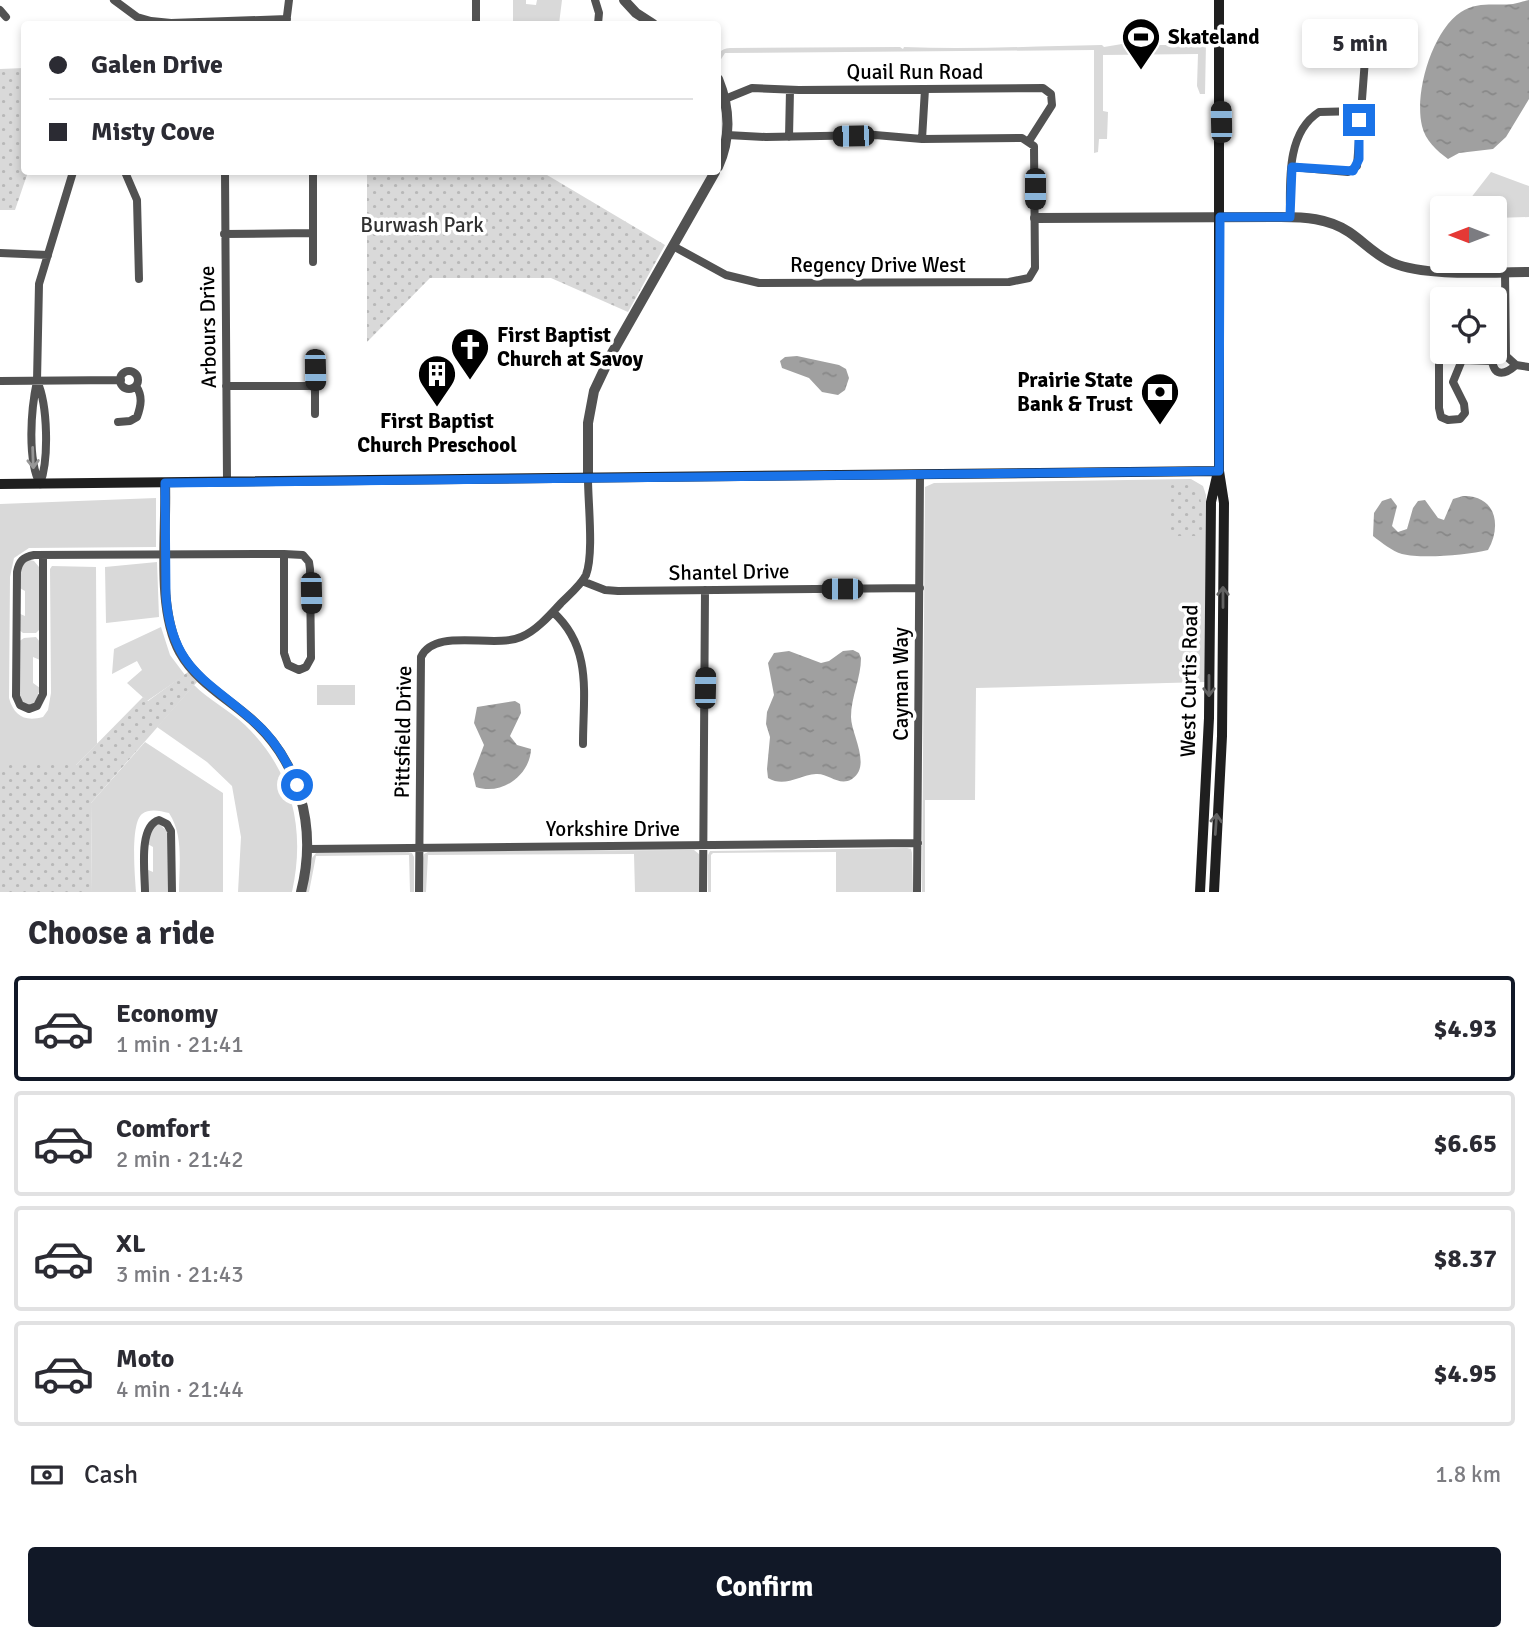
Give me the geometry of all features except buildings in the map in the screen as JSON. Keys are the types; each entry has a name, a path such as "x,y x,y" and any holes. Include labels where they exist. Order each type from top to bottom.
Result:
{"main road":[{"name":"West Curtis Road","path":"1214,892 1223,722 1224,503 1219,471 1219,0"},
{"name":"West Curtis Road","path":"1200,892 1209,718 1211,502 1219,471"},
{"path":"0,484 1219,471"}],"street":[{"path":"114,0 137,16 151,21"},
{"path":"286,21 289,0"},
{"path":"476,0 476,21"},
{"path":"595,0 599,12 598,21"},
{"path":"624,0 648,21"},
{"path":"1292,167 1353,171 1359,159 1366,46"},
{"name":"Quail Run Road","path":"724,99 752,88 1047,90 1053,97 1052,105 1029,141"},
{"path":"721,89 727,135 721,154"},
{"path":"922,139 925,89"},
{"path":"789,137 790,90"},
{"path":"1290,217 1292,167 1298,135 1314,116 1327,111 1360,111"},
{"path":"727,135 874,135 922,139 1022,138 1029,141"},
{"name":"Regency Drive West","path":"673,246 726,275 759,284 1009,282 1029,278 1035,268 1035,218 1034,146 1029,141"},
{"path":"40,484 33,472 32,433 37,382 39,284 72,175"},
{"path":"126,175 137,200 139,279"},
{"name":"Arbours Drive","path":"225,175 228,481"},
{"path":"313,175 313,262"},
{"path":"582,581 589,556 588,423 594,391 612,353 713,175"},
{"path":"1035,218 1315,218 1335,224 1385,259 1405,267 1430,270"},
{"path":"225,234 313,233"},
{"path":"0,253 48,255"},
{"path":"1507,272 1529,272"},
{"path":"1493,364 1496,371 1506,374 1510,361 1505,273"},
{"path":"315,354 315,414"},
{"path":"1510,361 1529,367"},
{"path":"1439,364 1439,415 1445,420 1460,419 1465,413 1464,404 1453,382 1459,364"},
{"path":"118,422 137,417 141,406 140,392 136,386 138,379 134,372 126,372 121,380"},
{"path":"0,381 121,380"},
{"path":"121,380 126,388 136,386"},
{"path":"37,382 45,400 44,472 40,484"},
{"path":"226,386 315,386"},
{"path":"32,433 45,432"},
{"name":"Cayman Way","path":"917,892 920,476"},
{"path":"165,483 167,613 180,651 200,678 261,728 279,750 292,773 303,804 308,849 301,892"},
{"path":"43,556 43,694 37,706 29,709 20,705 16,696 17,572 21,560 26,556 284,554 303,555 309,562 310,569 311,658 310,663 302,670 292,669 285,660 284,554"},
{"name":"Shantel Drive","path":"582,581 605,590 920,588"},
{"name":"Pittsfield Drive","path":"419,892 420,661 424,652 438,642 513,640 528,634 582,581"},
{"path":"703,892 705,590"},
{"path":"553,612 574,635 582,659 583,744"},
{"path":"145,892 145,833 150,823 159,820 167,824 171,831 172,892"},
{"name":"Yorkshire Drive","path":"308,849 918,844"}],"green space":[{"path":"513,0 526,0 526,4 536,5 537,0 562,0 559,21 513,21"},
{"path":"1197,38 1206,43 1205,94 1200,94 1197,86 1198,54 1103,55 1103,111 1108,112 1107,139 1099,139 1098,152 1094,153 1094,50 725,53 721,59 721,52 730,48 1104,47 1152,39 1153,45 1196,45"},
{"path":"21,68 21,175 27,175 15,210 0,210 0,69"},
{"path":"1491,172 1529,186 1529,217 1507,218 1507,196 1472,196"},
{"name":"Burwash Park","path":"367,175 547,175 665,245 628,312 551,278 430,278 367,342"},
{"path":"1191,479 1203,486 1206,495 1205,682 976,688 975,800 925,800 925,892 922,892 925,487 934,483"},
{"path":"1185,481 1192,488 1198,489 1203,511 1203,536 1168,536 1168,482"},
{"path":"156,498 156,547 29,548 14,558 10,577 9,698 17,713 31,719 43,717 48,710 51,693 50,569 52,566 96,567 97,744 76,765 0,765 0,504"},
{"path":"30,560 39,567 40,629 36,633 23,633 18,629 18,613 25,616 25,591 18,587 22,564"},
{"path":"157,562 159,617 106,623 105,567"},
{"path":"161,627 170,655 185,675 147,701 127,683 142,670 137,661 112,674 114,649"},
{"path":"36,637 40,642 40,660 33,657 33,683 40,688 36,703 28,706 18,698 18,642 24,638"},
{"path":"188,672 197,682 91,803 92,892 0,892 0,765 76,765 143,697 148,701"},
{"path":"194,685 245,725 274,761 284,781 296,823 296,869 292,892 238,892 241,837 232,786 207,762 157,727"},
{"path":"317,685 355,685 355,705 317,705"},
{"path":"145,742 223,793 223,892 179,892 180,851 177,831 169,813 155,810 142,814 136,828 136,892 92,892 91,803"},
{"path":"159,824 168,832 169,892 146,892 146,869 153,872 153,847 146,843 148,831"},
{"path":"911,849 912,853 913,892 836,892 836,852 713,853 711,892 708,892 710,851"},
{"path":"694,850 699,854 699,892 635,892 634,854 428,855 426,892 423,892 423,858 424,854 430,851"},
{"path":"408,852 414,857 414,892 410,892 409,855 316,856 309,892 305,892 312,858 316,853"}],"water":[{"path":"1529,0 1529,99 1506,137 1493,149 1459,153 1448,159 1426,136 1420,112 1423,80 1434,48 1451,21 1461,12 1480,5 1513,4"},
{"path":"797,356 846,369 849,378 845,390 838,395 822,392 809,378 782,368 780,361 785,357"},
{"path":"1463,496 1483,501 1493,514 1495,531 1488,550 1445,556 1402,554 1373,536 1374,513 1382,501 1391,498 1397,506 1392,526 1398,532 1407,529 1418,501 1425,500 1438,518 1444,520 1453,499"},
{"path":"853,650 859,653 861,658 851,717 860,758 858,773 847,781 816,774 780,782 768,778 770,737 766,724 767,712 774,695 768,663 774,653 789,651 821,663 843,651"},
{"path":"515,701 520,704 521,713 510,736 517,745 531,749 526,767 505,786 495,789 476,787 473,774 484,745 474,723 477,707"}],"place":[{"name":"Skateland","path":"1141,71"},
{"name":"First Baptist Church at Savoy","path":"470,381"},
{"name":"First Baptist Church Preschool","path":"437,408"},
{"name":"Prairie State Bank & Trust","path":"1160,426"}],"route":[{"path":"297,785 271,738 200,678 185,660 174,640 166,596 165,483 1219,471 1220,217 1290,217 1292,167 1353,171 1359,159 1359,120"}]}
